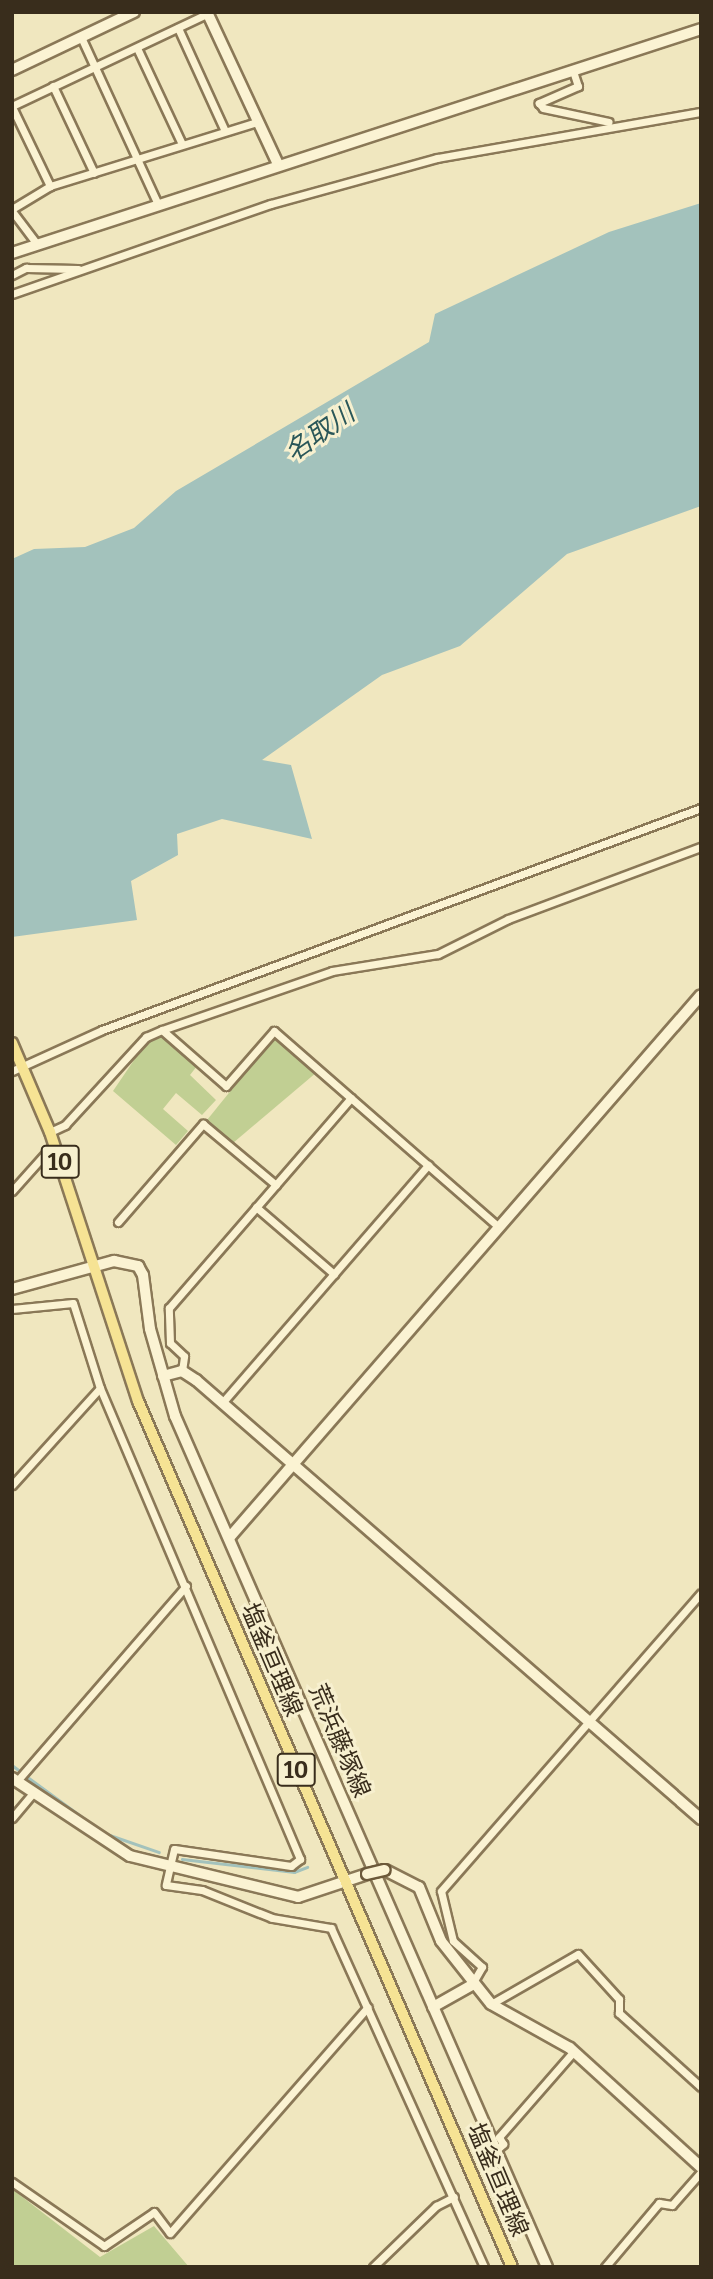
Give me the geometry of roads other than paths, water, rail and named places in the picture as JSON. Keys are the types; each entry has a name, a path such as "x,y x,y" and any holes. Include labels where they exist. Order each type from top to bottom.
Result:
{"main road":[{"name":"10","path":"12,1042 18,1065"},
{"name":"塩釜亘理線","path":"18,1065 50,1132 138,1402 512,2267"}],"street":[{"path":"12,70 134,12"},
{"path":"50,186 12,106 207,13 278,164"},
{"path":"178,28 225,131"},
{"path":"12,253 157,202 701,29"},
{"path":"81,37 157,202"},
{"path":"137,48 182,144"},
{"path":"573,71 578,86 539,103 543,108 614,123"},
{"path":"53,86 94,173"},
{"path":"12,294 271,204 425,161 614,123 701,112"},
{"path":"36,243 12,210 50,186 257,122"},
{"path":"12,275 26,268 86,269"},
{"path":"18,1065 102,1030 701,808"},
{"path":"50,1132 65,1125 146,1037 162,1030 332,971 438,954 509,919 701,848"},
{"path":"229,1538 701,995"},
{"path":"162,1030 226,1086 274,1031 499,1227"},
{"path":"182,1371 184,1356 170,1343 169,1308 351,1098"},
{"path":"118,1222 203,1124 276,1185"},
{"path":"12,1191 54,1144"},
{"path":"222,1403 428,1165"},
{"path":"256,1207 334,1274"},
{"name":"荒浜藤塚線","path":"94,1267 114,1261 138,1266 163,1376 229,1538 547,2267"},
{"path":"12,1289 94,1267"},
{"path":"12,1308 73,1303 100,1388 300,1859 291,1866 174,1849 166,1885 202,1890 272,1918 331,1928 369,2007 484,2267"},
{"path":"163,1376 182,1371"},
{"path":"182,1371 293,1464 701,1819"},
{"path":"12,1485 100,1388"},
{"path":"186,1586 15,1780 106,1845 169,1866 298,1897 385,1870 419,1886 441,1941 472,1984 491,2004 574,2052 701,2170 672,2205 659,2203 605,2267"},
{"path":"433,2007 472,1984 482,1967 453,1941 441,1891 701,1593"},
{"path":"12,1818 33,1793"},
{"path":"491,2004 578,1954 619,1998 619,2013 701,2087"},
{"path":"12,2182 104,2246 154,2212 170,2233 369,2007"},
{"path":"495,2151 503,2144 499,2137 574,2052"},
{"path":"373,2267 436,2206 454,2197"}],"water":[{"name":"名取川","path":"701,203 701,506 567,554 460,646 382,675 262,760 291,765 312,839 222,819 177,834 178,855 131,881 137,920 12,937 12,559 34,549 85,547 134,528 176,491 429,342 435,314 609,232"}],"waterway":[{"path":"12,1765 20,1771"},
{"path":"29,1778 104,1833 159,1852"},
{"path":"182,1859 294,1872 307,1867"}]}
